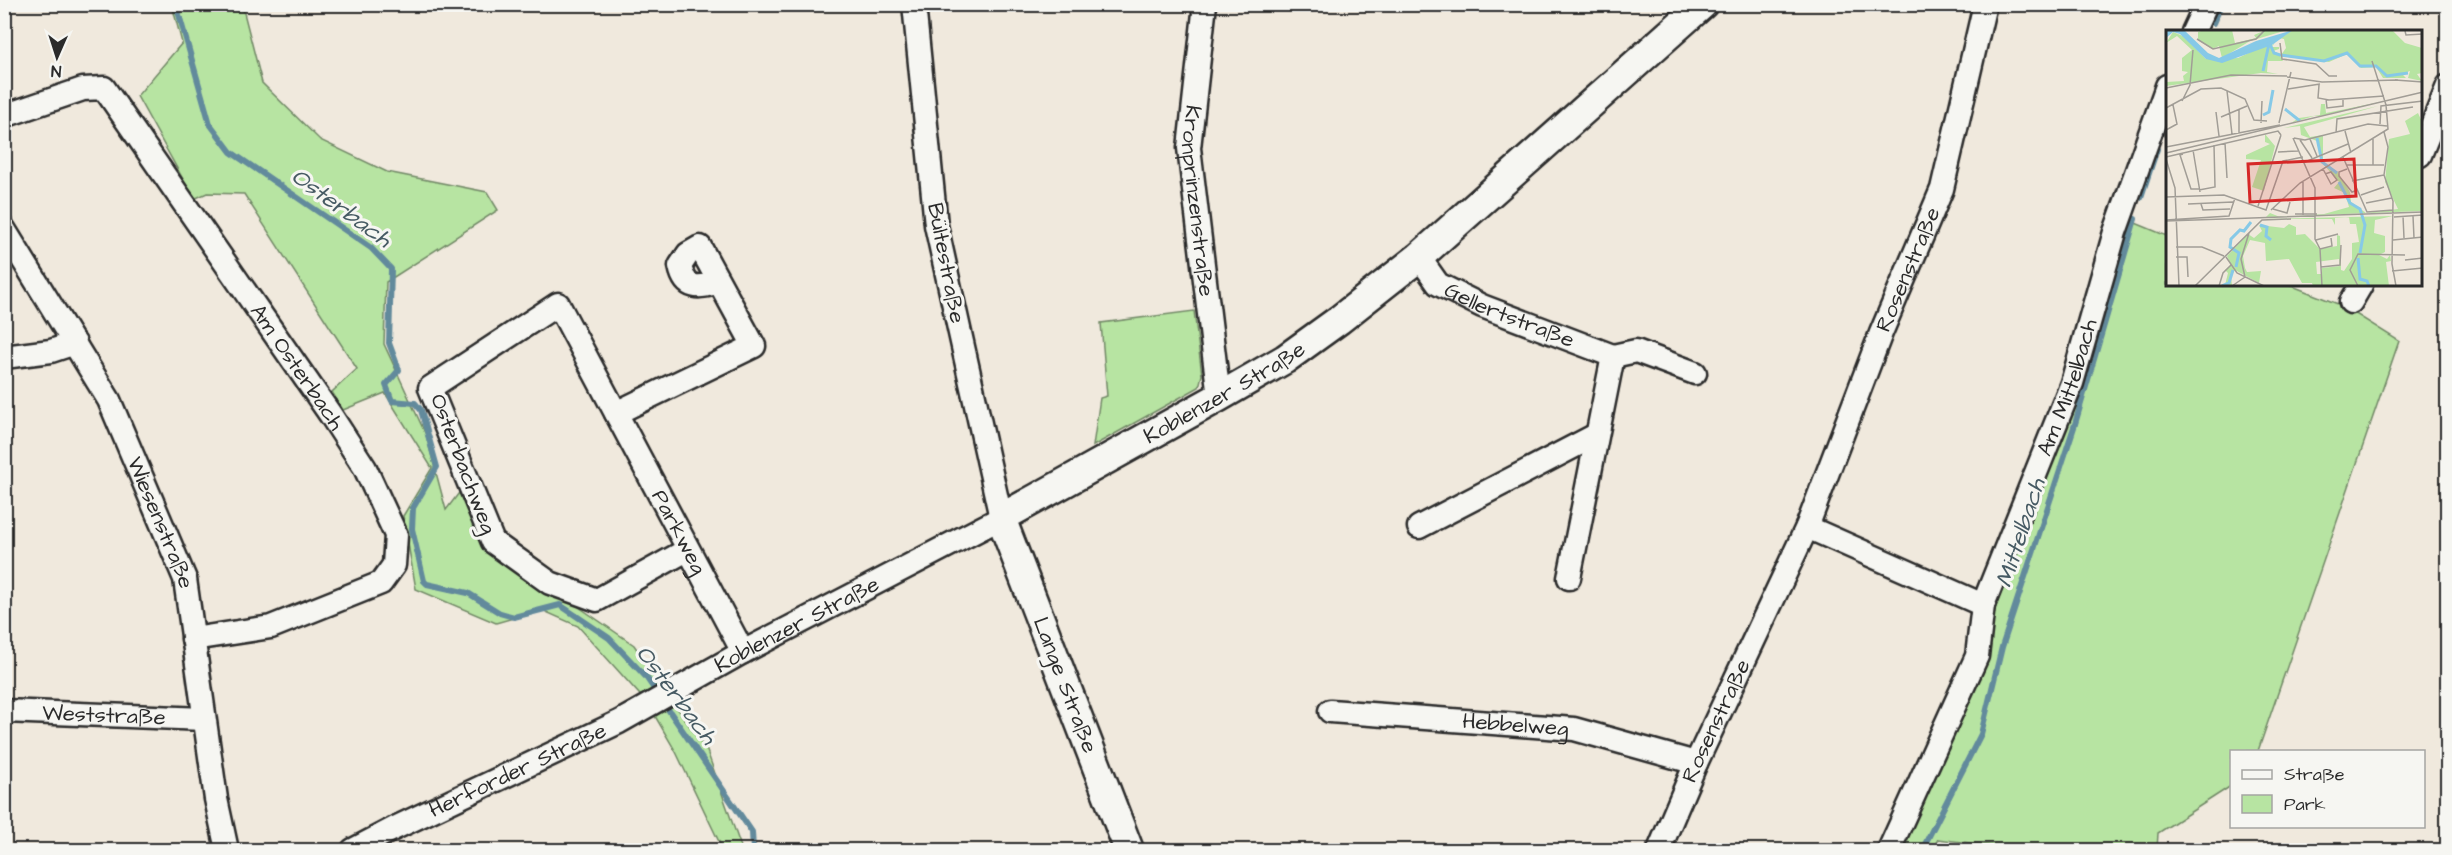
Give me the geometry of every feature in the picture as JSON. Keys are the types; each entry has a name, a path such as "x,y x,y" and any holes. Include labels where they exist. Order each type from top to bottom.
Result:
{"street":[{"name":"Bültestraße","path":"914,4 936,225 1001,518"},
{"name":"Kronprinzenstraße","path":"1205,4 1189,148 1219,397"},
{"name":"Koblenzer Straße","path":"682,687 743,652 1001,518 1285,359 1340,321 1419,257 1703,4"},
{"name":"Rosenstraße","path":"1659,850 1696,763 1807,527 1881,333 1942,189 1985,4"},
{"path":"2194,30 2206,4"},
{"path":"2422,152 2448,86"},
{"name":"Am Osterbach","path":"4,116 83,89 104,88 330,414 365,468 396,535 394,565 381,583 271,627 194,639"},
{"name":"Am Mittelbach","path":"1889,850 1977,656 1983,605 2072,383 2115,232 2166,89"},
{"name":"Wiesenstraße","path":"4,229 109,400 184,579 216,799 227,850"},
{"name":"Gellertstraße","path":"1419,257 1438,284 1482,306 1613,356 1636,351 1695,373"},
{"path":"615,413 754,346 719,282"},
{"name":"Parkweg","path":"558,304 743,652"},
{"name":"Osterbachweg","path":"558,304 430,388 493,542 550,583 597,600 687,550"},
{"path":"4,357 51,351 75,343"},
{"path":"1569,578 1613,356"},
{"path":"1419,527 1596,435"},
{"name":"Lange Straße","path":"1001,518 1129,850"},
{"path":"1807,527 1983,605"},
{"name":"Herforder Straße","path":"354,850 395,828 585,739 682,687"},
{"name":"Weststraße","path":"4,711 204,719"},
{"name":"Hebbelweg","path":"1330,711 1574,729 1696,763"}],"green space":[{"path":"172,5 242,5 262,83 320,140 387,172 487,192 498,210 386,282 384,344 426,435 446,510 462,489 486,543 634,645 707,751 742,850 723,850 676,752 648,704 578,626 542,610 496,623 416,589 403,516 432,468 385,393 343,410 332,392 357,369 244,194 207,193 194,199 137,96 182,43"},
{"path":"2121,217 2166,236 2166,286 2293,286 2343,306 2399,341 2258,750 2230,750 2230,787 2158,833 2157,850 2010,850 2010,848 1938,839 1932,850 1901,850 1985,658 1994,612 2076,385"},
{"path":"1194,311 1202,375 1199,387 1093,446 1100,398 1107,396 1101,323"}],"waterway":[{"name":"Osterbach","path":"176,4 210,124 231,152 371,248 391,269 389,343 399,370 386,385 392,401 415,403 421,410 437,467 413,508 412,529 424,581 427,584 468,593 500,613 514,617 560,605 609,638 646,677 752,832 753,850"},
{"name":"Mittelbach","path":"2213,23 2221,4"},
{"name":"Mittelbach","path":"2141,197 2157,149"},
{"name":"Mittelbach","path":"1922,850 1981,734 2002,647 2075,424 2135,219"}]}
